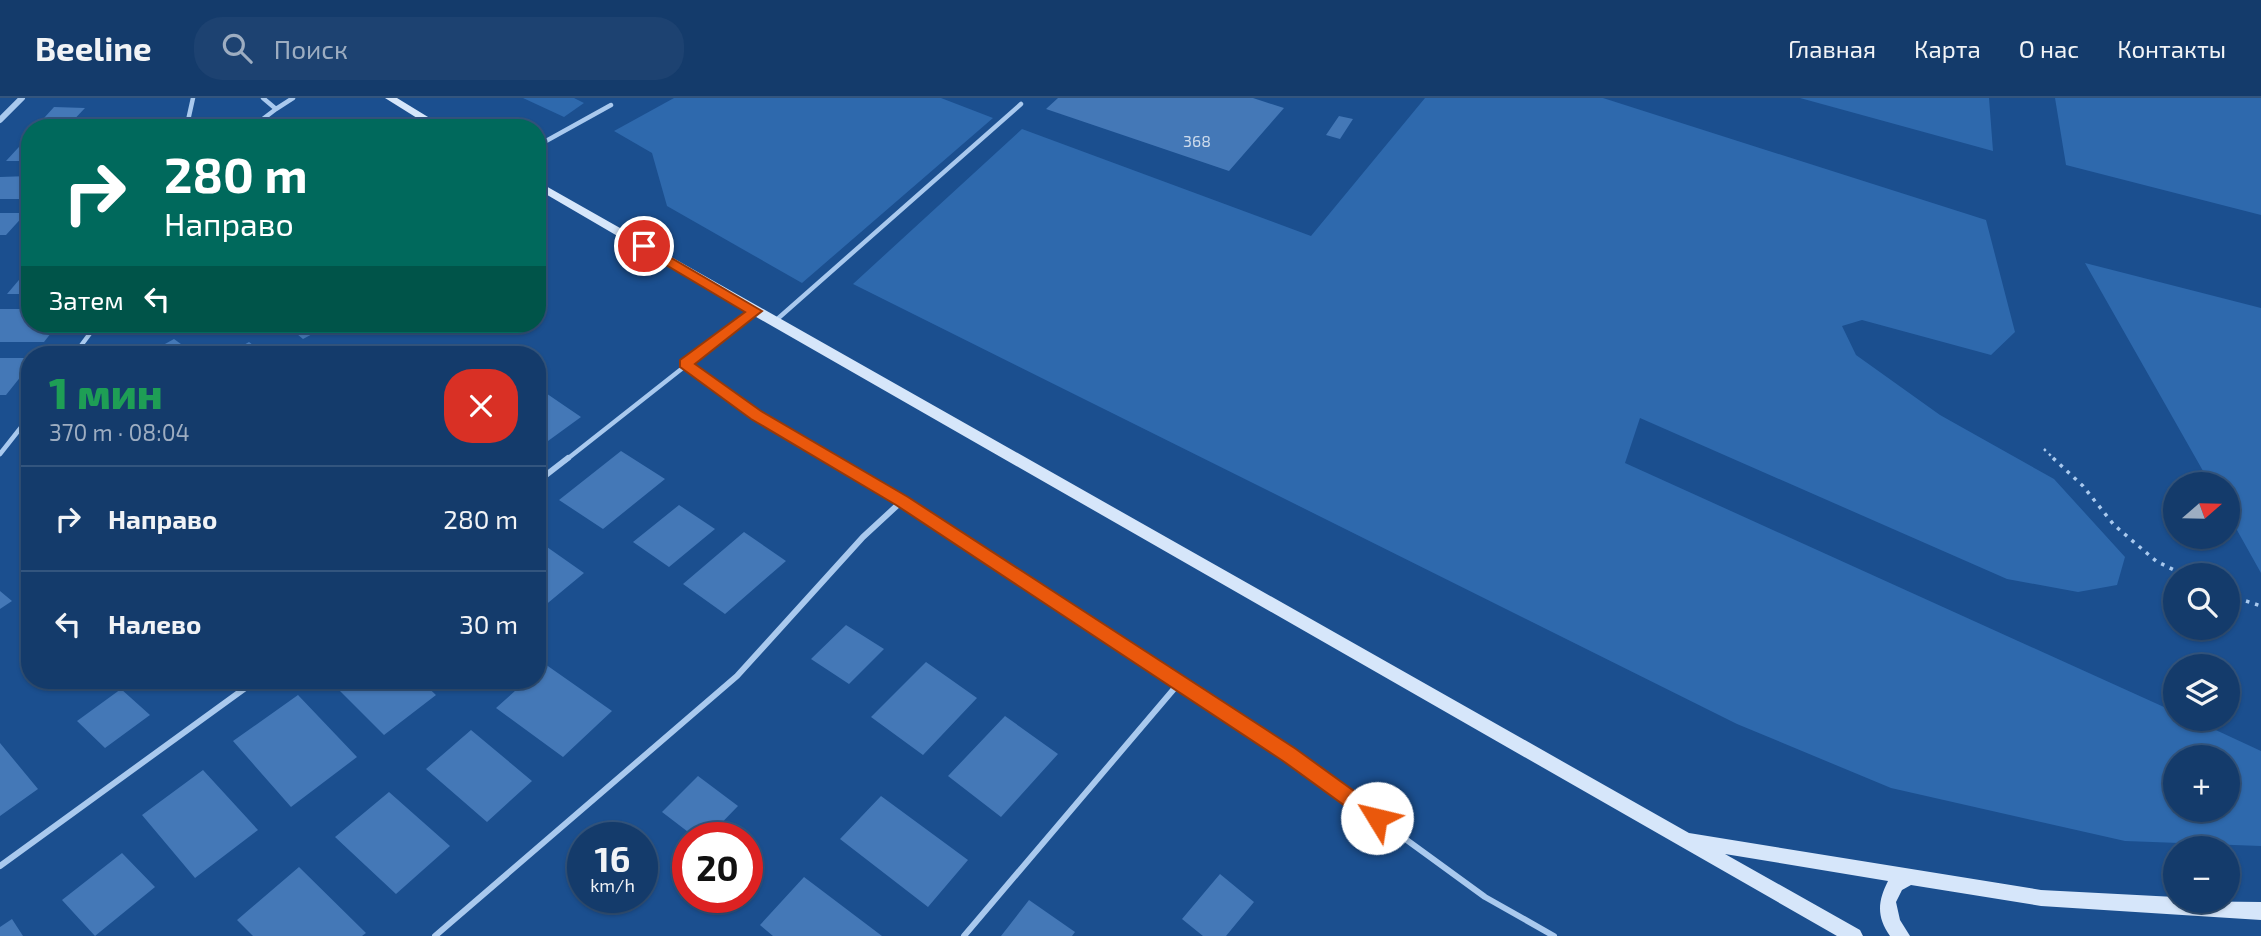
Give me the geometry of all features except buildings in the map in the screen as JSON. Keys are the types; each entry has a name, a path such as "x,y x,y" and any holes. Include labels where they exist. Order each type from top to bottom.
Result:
{"main road":[{"path":"390,98 426,119"},
{"path":"546,189 774,322 1854,936"},
{"path":"1680,838 2041,898 2261,911"},
{"path":"1900,936 1892,925 1887,901 1896,884 1909,876"}],"street":[{"path":"0,120 22,98"}],"lane":[{"path":"188,119 193,98"},
{"path":"263,98 276,109"},
{"path":"263,119 293,98"},
{"path":"774,322 1021,104"},
{"path":"546,141 611,105"},
{"path":"546,475 755,311"},
{"path":"685,364 756,415 902,501 1290,755 1485,897 1554,936"},
{"path":"0,454 21,427"},
{"path":"435,936 737,676 863,537 902,501"},
{"path":"964,936 1179,683"},
{"path":"0,866 244,689"}],"path":[{"path":"2044,449 2083,486 2114,525 2163,564"},
{"path":"2240,599 2261,606"}],"shaded area":[{"path":"523,98 574,98 584,103 564,117"},
{"path":"674,98 941,98 993,118 802,283 667,206 652,153 614,131"},
{"path":"1425,98 1603,98 1986,220 2015,332 1991,355 1862,320 1842,326 1856,355 1940,415 2054,479 2125,557 2117,585 2078,592 2007,579 1640,418 1625,463 2163,707 2163,731 2218,731 2261,751 2261,846 2240,845 2240,836 2163,836 2163,842 2125,841 1891,788 1737,724 853,284 1022,129 1311,236"},
{"path":"1800,98 1989,98 1993,151"},
{"path":"2055,98 2261,98 2261,215 2066,165"},
{"path":"2085,263 2261,308 2261,573 2240,535 2240,472 2204,472"}],"route":[{"path":"644,246 755,311 685,364 756,415 902,501 1290,755 1377,818"}]}
